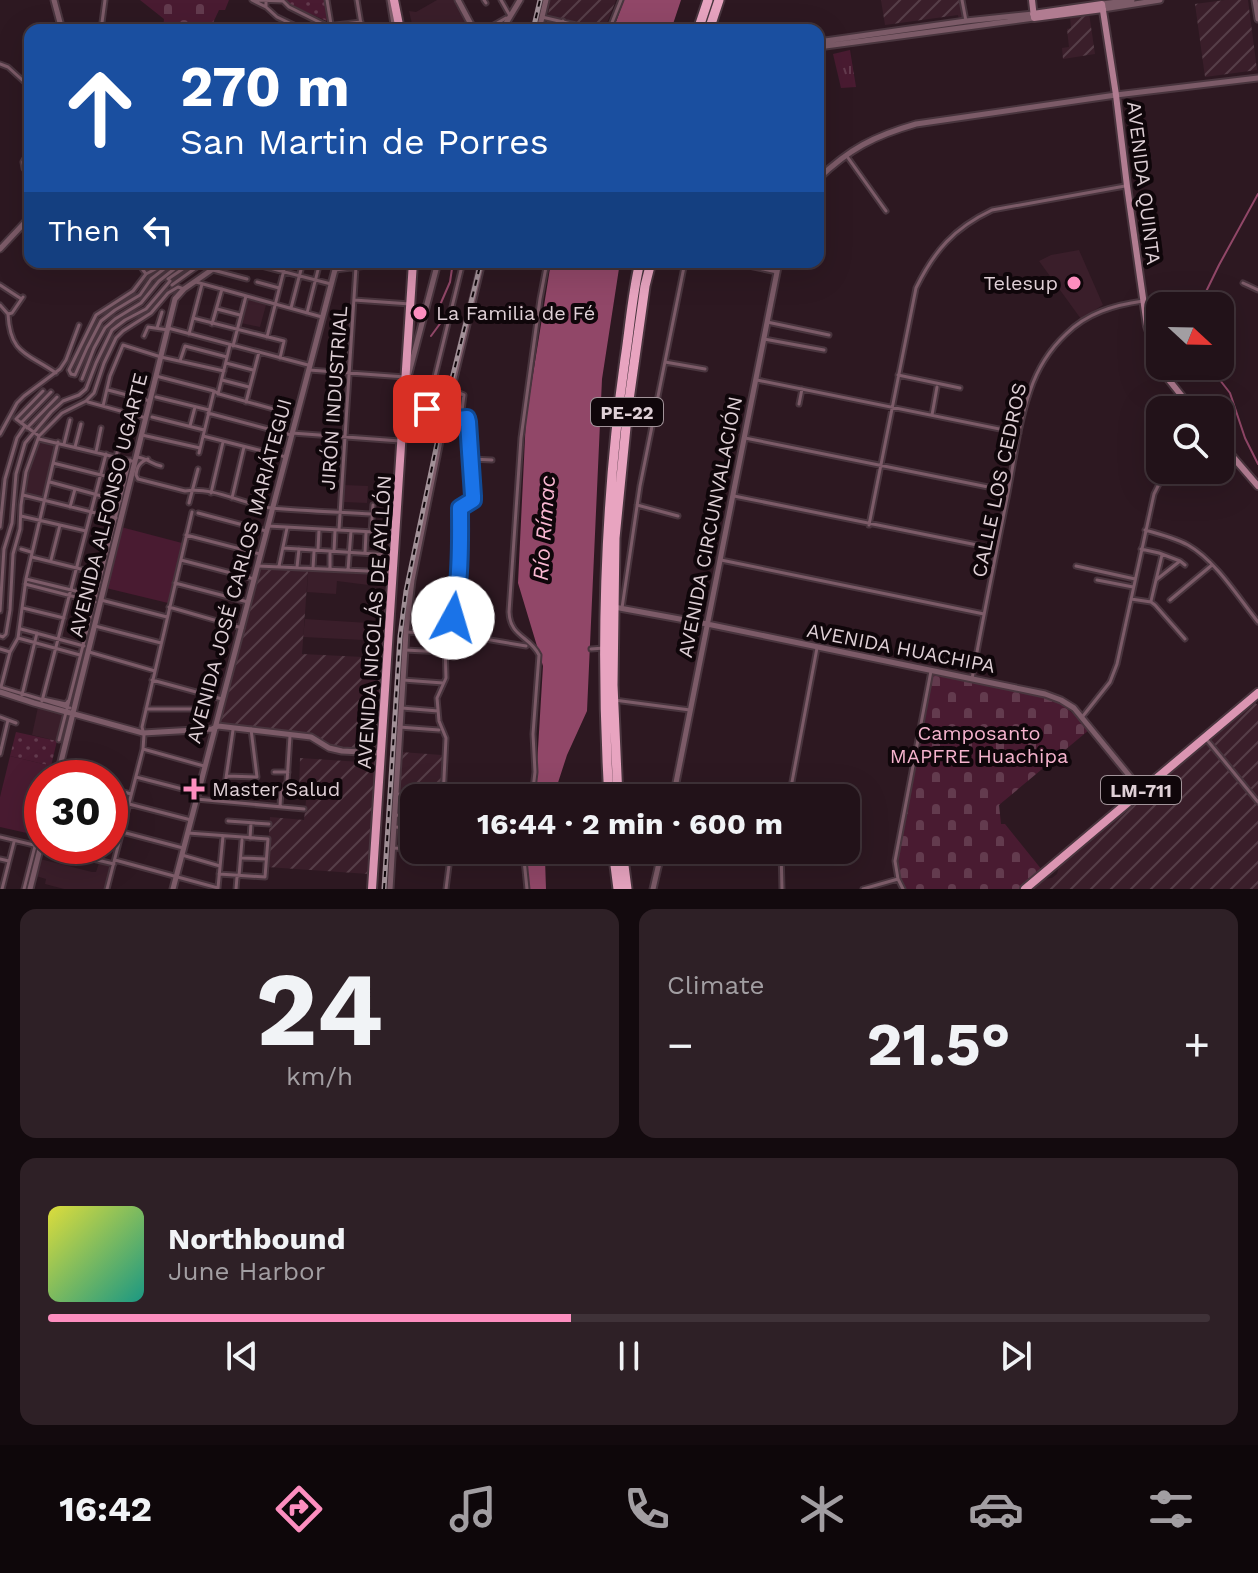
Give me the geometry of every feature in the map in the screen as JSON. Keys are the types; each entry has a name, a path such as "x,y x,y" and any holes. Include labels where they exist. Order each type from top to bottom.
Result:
{"highway":[{"path":"700,24 708,0"},
{"path":"711,24 719,0"},
{"name":"PE-22","path":"609,784 605,566 618,405 639,268"},
{"name":"PE-22","path":"617,784 614,700 618,607 615,538 628,407 650,268"},
{"path":"605,566 609,605 618,607"},
{"path":"615,864 618,889"},
{"path":"624,864 627,889"}],"main road":[{"path":"1032,0 1034,16 1103,6"},
{"path":"394,1 399,24"},
{"name":"AVENIDA QUINTA","path":"1103,6 1146,320"},
{"name":"AVENIDA NICOLÁS DE AYLLÓN","path":"374,889 385,714 397,651 403,441 415,268"},
{"name":"AVENIDA NICOLÁS DE AYLLÓN","path":"397,651 393,533 407,376"},
{"name":"AVENIDA QUINTA","path":"1169,380 1182,396"},
{"path":"1234,458 1258,486"},
{"name":"LM-711","path":"1027,889 1258,695"}],"street":[{"path":"54,0 60,24"},
{"path":"102,24 105,0"},
{"path":"254,0 266,4 283,1 323,24"},
{"path":"327,0 331,24"},
{"path":"346,24 361,22 357,0"},
{"path":"458,0 471,24"},
{"path":"501,0 510,16"},
{"path":"505,24 520,0"},
{"path":"540,24 546,0"},
{"path":"611,24 621,0"},
{"path":"962,0 966,21"},
{"path":"1103,6 1132,0"},
{"path":"1103,6 1160,0"},
{"path":"1255,0 1258,19"},
{"path":"266,4 277,17 292,24"},
{"path":"496,24 510,16"},
{"path":"824,43 966,21 1034,16"},
{"path":"824,43 1034,16"},
{"path":"542,17 573,24"},
{"path":"0,64 24,82"},
{"path":"824,173 859,146 886,132 916,124 1258,78"},
{"path":"846,155 886,211"},
{"path":"869,525 916,288 940,247 973,219 992,210 1127,186"},
{"path":"0,249 24,224"},
{"path":"142,268 146,274"},
{"path":"158,268 146,274 133,291 94,317 69,370 71,374 75,375 101,321 140,295 164,268"},
{"path":"82,379 105,328 141,303 159,281 175,268"},
{"path":"0,611 4,549 12,523 16,474 25,443 63,401 86,389 111,332 146,309 186,268"},
{"path":"170,282 194,268"},
{"path":"189,334 201,283 205,275 216,268"},
{"path":"269,268 331,284"},
{"path":"267,337 285,268"},
{"path":"291,308 301,268"},
{"path":"307,313 318,268"},
{"path":"335,270 349,268"},
{"name":"JIRÓN INDUSTRIAL","path":"330,569 340,512 356,268"},
{"path":"144,336 148,327 168,329 309,367 407,376 436,268"},
{"path":"427,409 462,268"},
{"path":"390,889 403,680 397,651 406,632 414,569 445,416 481,268"},
{"path":"534,784 533,734 539,655 510,625 509,612 521,438 546,268"},
{"path":"618,607 684,268"},
{"path":"758,268 777,272"},
{"name":"AVENIDA CIRCUNVALACIÓN","path":"676,784 778,268"},
{"path":"213,270 247,279"},
{"name":"AVENIDA JOSÉ CARLOS MARIÁTEGUI","path":"173,889 335,270"},
{"path":"257,282 279,288"},
{"path":"0,636 5,636 8,621 13,554 20,529 29,463 39,438 62,413 86,401 94,393 104,363 116,338 123,331 151,313 168,293 178,287 184,289 201,283 322,317"},
{"path":"1243,283 1258,290"},
{"path":"0,285 21,298 12,313 8,314"},
{"name":"AVENIDA ALFONSO UGARTE","path":"70,710 134,459 149,417 175,299 184,289"},
{"path":"212,324 222,289"},
{"path":"142,435 199,451 246,296"},
{"path":"354,300 412,304"},
{"name":"CALLE LOS CEDROS","path":"972,679 1019,433 1037,374 1065,335 1080,323 1121,304 1143,301"},
{"path":"0,305 8,314 9,331 19,349 56,373"},
{"path":"217,309 240,315"},
{"path":"157,328 162,312"},
{"path":"193,318 284,341 280,358"},
{"path":"767,322 829,335"},
{"path":"0,434 17,403 56,373 66,360 79,325"},
{"path":"764,339 824,350"},
{"path":"103,406 122,345 224,371"},
{"path":"180,361 185,346 227,357"},
{"path":"246,402 259,352"},
{"path":"665,362 705,369"},
{"path":"226,363 254,370"},
{"path":"443,784 446,738 441,730 438,694 445,683 446,634 452,624 457,590 460,508 473,500 467,418 462,410 464,394 454,390 458,365"},
{"path":"898,375 960,388"},
{"path":"156,376 277,410"},
{"path":"756,379 1019,433"},
{"path":"222,380 250,387"},
{"path":"932,415 937,387"},
{"path":"799,404 802,389"},
{"path":"106,390 195,407 292,434 403,441"},
{"path":"43,391 16,420 39,438 116,457 148,459 161,466"},
{"path":"0,527 5,479 17,438 51,392"},
{"path":"24,425 57,397"},
{"path":"271,430 280,399"},
{"path":"86,401 204,430"},
{"path":"407,401 448,420 467,418"},
{"path":"190,426 195,407"},
{"path":"64,444 70,420"},
{"path":"75,447 81,424"},
{"path":"96,452 101,428"},
{"path":"116,457 121,435"},
{"path":"203,436 286,457"},
{"path":"744,438 1008,491"},
{"path":"211,493 223,441"},
{"path":"0,689 10,652 18,638 25,582 58,442"},
{"path":"232,498 244,446"},
{"path":"252,503 266,452"},
{"path":"42,700 106,454"},
{"name":"AVENIDA ALFONSO UGARTE","path":"60,760 73,691 94,626 101,574 125,481 134,459"},
{"path":"148,459 139,464 136,472 138,479 273,508 372,514"},
{"path":"471,459 492,460"},
{"path":"53,463 125,481"},
{"path":"189,503 198,469"},
{"path":"48,482 120,501"},
{"path":"1082,717 1110,682 1117,664 1145,530 1159,484"},
{"path":"70,507 75,489"},
{"path":"23,495 116,518"},
{"path":"732,496 997,549"},
{"path":"365,553 373,505"},
{"path":"198,513 267,528 393,533 391,505"},
{"path":"637,505 678,516"},
{"path":"128,808 143,749 142,727 152,680 192,512"},
{"path":"21,516 86,531"},
{"path":"51,561 60,525"},
{"path":"279,566 287,528"},
{"path":"313,568 319,529"},
{"path":"1145,530 1189,546 1212,565 1258,622"},
{"path":"348,570 351,531"},
{"path":"186,535 260,554"},
{"path":"283,548 394,555"},
{"path":"21,549 51,561 101,574"},
{"path":"297,567 299,549"},
{"path":"1141,549 1185,565"},
{"path":"1151,602 1162,555"},
{"path":"180,560 254,579"},
{"path":"719,560 984,614"},
{"path":"1156,580 1180,561"},
{"path":"1170,600 1212,565"},
{"path":"258,566 393,572"},
{"path":"1076,566 1135,579"},
{"path":"1097,580 1133,587"},
{"path":"25,582 167,617"},
{"path":"175,583 248,602"},
{"path":"1131,599 1151,602 1185,639"},
{"path":"169,607 242,628"},
{"name":"AVENIDA HUACHIPA","path":"618,607 1045,694 1074,708 1142,791"},
{"path":"23,608 64,618"},
{"path":"94,626 161,643"},
{"path":"20,629 155,671"},
{"path":"406,632 467,636 526,646"},
{"path":"22,695 37,633"},
{"path":"18,638 84,651"},
{"path":"591,649 604,648"},
{"path":"792,784 818,648"},
{"path":"0,649 10,652"},
{"path":"397,651 444,652"},
{"path":"903,889 895,861 931,671"},
{"path":"152,680 223,699"},
{"path":"403,680 445,683"},
{"path":"0,689 67,704 73,691"},
{"path":"0,689 143,733 234,727 311,737 329,748 342,751 382,753"},
{"path":"42,700 70,710"},
{"path":"614,700 690,710"},
{"path":"401,708 438,711"},
{"path":"146,709 193,709 195,731"},
{"path":"59,740 70,710"},
{"path":"0,717 16,723"},
{"path":"0,754 8,720"},
{"path":"225,785 234,727"},
{"path":"399,727 441,730"},
{"path":"227,776 257,777 251,729"},
{"path":"280,806 281,791 287,784 290,735"},
{"path":"1206,738 1258,802"},
{"path":"143,749 205,767"},
{"path":"274,772 288,772"},
{"path":"136,777 197,796 304,809"},
{"path":"395,794 400,794"},
{"path":"129,804 191,820"},
{"path":"394,815 400,815"},
{"path":"228,821 269,824"},
{"path":"250,838 251,823"},
{"path":"393,827 400,827"},
{"path":"188,833 268,839 265,877 219,874"},
{"path":"128,834 220,866"},
{"path":"123,864 218,888 223,836"},
{"path":"0,837 24,843"},
{"path":"236,889 242,838"},
{"path":"2,889 14,841"},
{"path":"392,848 400,848"},
{"path":"241,858 266,859"},
{"path":"0,859 9,861"},
{"path":"27,889 34,864"},
{"path":"109,889 114,864"},
{"path":"446,889 449,864"},
{"path":"524,864 527,889"},
{"path":"653,889 659,864"},
{"path":"781,864 782,889"},
{"path":"863,889 898,879"}],"shaded area":[{"path":"437,0 456,0 470,24 412,24 409,11 416,12"},
{"path":"550,0 616,0 607,24 586,24 548,16"},
{"path":"881,0 959,0 963,18 959,20 958,15 885,25"},
{"path":"1248,0 1257,70 1205,77 1195,4"},
{"path":"1089,13 1095,54 1063,59 1062,48 1069,47 1067,29 1071,28 1070,16"},
{"name":"Telesup","path":"1079,250 1103,305 1081,319 1039,261 1051,255"},
{"path":"247,299 266,305 260,327 241,323"},
{"path":"39,442 56,445 42,498 24,494 30,463"},
{"path":"344,485 368,486 367,503 343,502"},
{"path":"260,568 308,571 302,654 383,658 377,751 332,747 311,735 219,724"},
{"path":"308,568 384,574 384,587 337,581 336,594 307,592"},
{"path":"305,619 385,624 381,634 383,641 303,637"},
{"path":"1255,703 1258,705 1258,889 1032,889 1057,874 1059,867"},
{"path":"38,707 64,713 57,741 32,735"},
{"path":"401,752 442,755 442,784 400,784"},
{"path":"300,758 376,763 369,874 267,867 270,817 304,820 307,791 299,790"},
{"path":"39,864 60,864 92,872 96,872 99,864 110,866 104,889 64,889 45,884 46,879 36,876"}],"green space":[{"path":"140,0 229,0 225,10 219,10 212,24 164,24 164,19"},
{"path":"285,0 325,0 329,22 288,4"},
{"path":"850,50 856,87 841,88 833,54"},
{"path":"121,527 182,543 168,603 106,588"},
{"name":"Camposanto MAPFRE Huachipa","path":"935,672 1043,695 1068,710 1089,730 999,805 1001,824 1005,824 1042,870 1020,889 905,889 899,879 898,853 931,674"},
{"path":"16,732 57,741 52,760 26,760 10,756"},
{"path":"10,756 27,760 24,760 24,832 0,827 0,797"}],"water":[{"path":"624,0 681,0 673,24 615,24"},
{"name":"Río Rímac","path":"550,268 619,268 602,379 587,711 558,784 536,784 543,666 518,583 526,418"},
{"path":"528,864 545,864 546,889 529,889"}],"waterway":[{"path":"1206,292 1258,194"},
{"path":"431,336 442,321 440,305 452,268"},
{"path":"1220,380 1230,393 1245,438 1258,464"},
{"path":"412,396 425,405"}],"railway":[{"path":"534,24 540,0"},
{"path":"384,889 400,636 406,591 443,415 480,268"}],"place":[{"name":"Telesup","path":"1074,283"},
{"name":"La Familia de Fé","path":"420,313"},
{"name":"Master Salud","path":"194,789"}],"route":[{"path":"427,409 448,420 467,418 468,422 473,500 460,508 459,565 453,618"}]}
